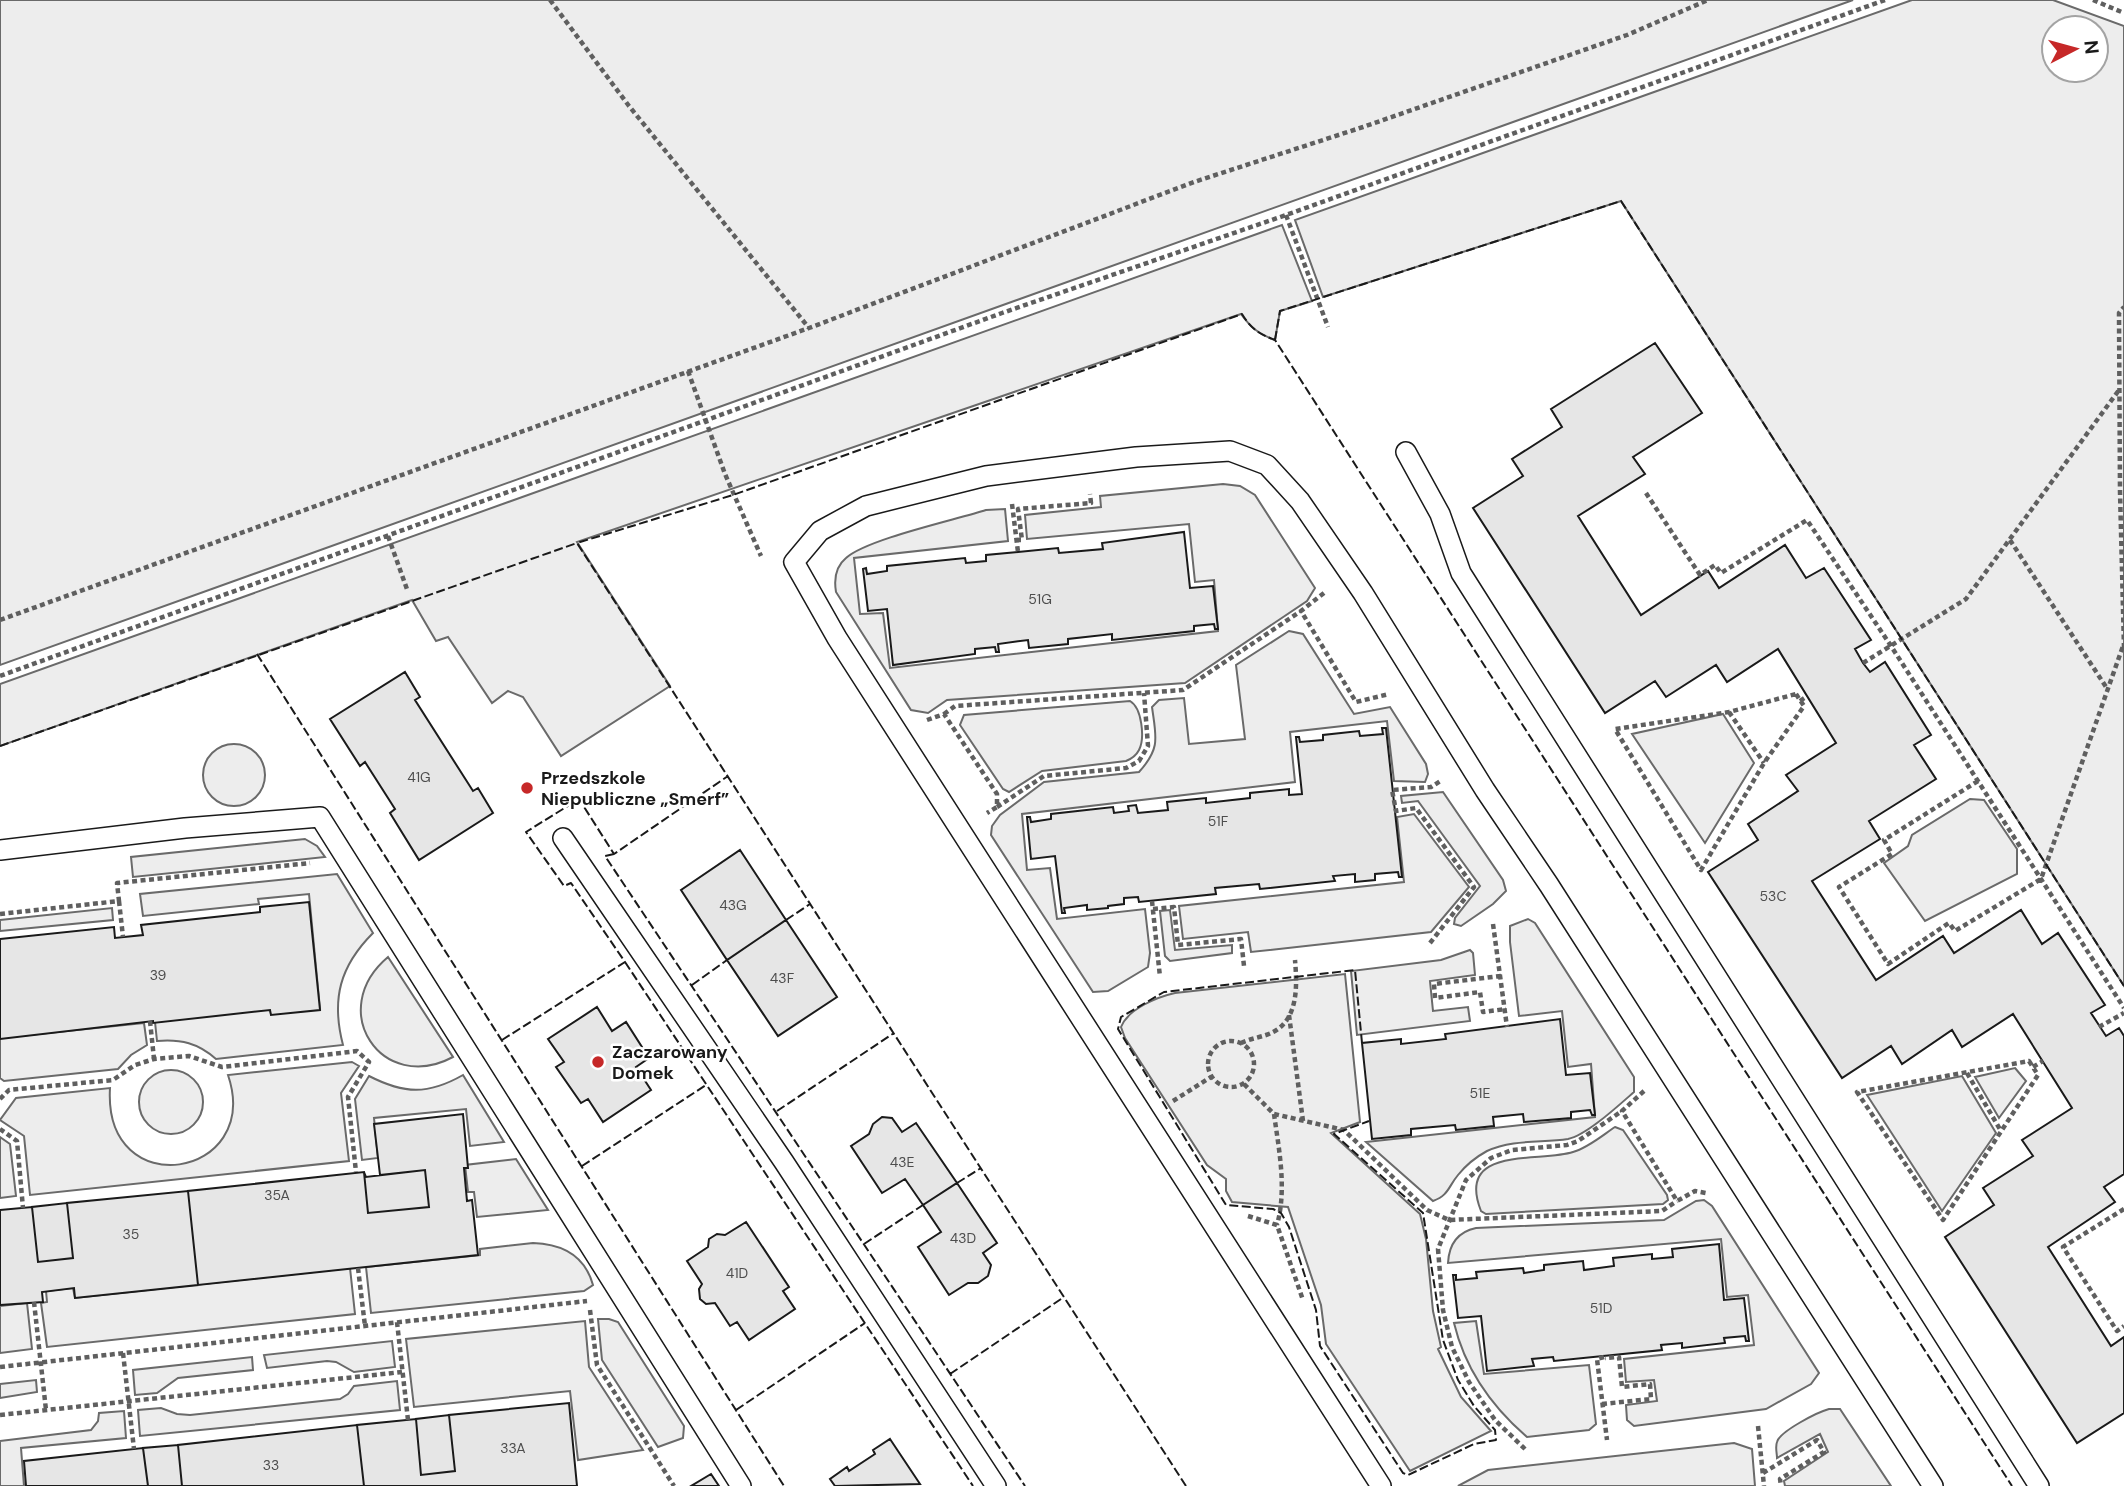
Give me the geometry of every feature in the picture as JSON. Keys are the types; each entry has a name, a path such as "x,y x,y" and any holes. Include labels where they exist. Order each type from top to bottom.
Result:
{"lane":[{"path":"1381,1486 831,627 794,562 820,531 866,506 986,475 1136,457 1230,451 1267,465 1300,501 1363,593 1485,790 1933,1486"},
{"path":"1406,452 1440,514 1461,573 2039,1486"},
{"path":"0,850 175,829 320,817 741,1486"},
{"path":"563,838 784,1162 996,1486"}],"path":[{"path":"550,0 629,106 809,328"},
{"path":"0,620 809,328 1194,182 1363,127 1627,35 1708,0"},
{"path":"0,676 1002,313 1286,215 1885,0"},
{"path":"2093,0 2124,13"},
{"path":"1286,215 1328,327"},
{"path":"1978,781 1884,840 1892,854 1839,887 1888,964 1949,923 1955,931 2041,879 2124,647 2119,313 2124,307"},
{"path":"688,371 733,495 762,559"},
{"path":"1863,663 1966,599 2119,390"},
{"path":"1016,540 1022,540 1018,509 1091,503 1090,491"},
{"path":"1646,493 1700,575 1715,565 1721,573 1807,520 2124,1010 2099,1027"},
{"path":"1000,502 1012,501 1018,552"},
{"path":"388,536 408,592"},
{"path":"2010,540 2108,690"},
{"path":"920,721 944,714 956,706 1183,690 1326,592"},
{"path":"1301,611 1356,702 1390,694"},
{"path":"980,817 1044,776 1126,768 1139,761 1149,746 1144,693"},
{"path":"1796,694 1800,701 1804,706 1764,763 1702,870 1615,729 1729,712 1796,694"},
{"path":"1800,701 1806,697"},
{"path":"1729,712 1764,763"},
{"path":"944,714 997,794 997,807"},
{"path":"1439,772 1450,790"},
{"path":"1430,943 1475,887 1416,808 1396,811 1392,790 1431,787 1443,779"},
{"path":"123,937 117,883 347,859"},
{"path":"0,914 119,901"},
{"path":"1152,901 1160,977"},
{"path":"1153,909 1174,907 1178,945 1241,939 1244,966"},
{"path":"1493,924 1507,1027"},
{"path":"1241,1043 1253,1054 1253,1073 1244,1084 1223,1087 1211,1077 1208,1058 1223,1042 1241,1043 1275,1031 1289,1015 1296,998 1295,960"},
{"path":"1501,976 1434,984 1435,998 1480,992 1483,1012 1506,1009"},
{"path":"1289,1015 1303,1121"},
{"path":"150,1021 154,1059"},
{"path":"0,1099 9,1090 113,1080 135,1065 154,1059 189,1056 222,1067 357,1051 369,1062 348,1097 356,1172"},
{"path":"2033,1067 2043,1061"},
{"path":"2029,1062 2038,1075 1943,1220 1857,1092 1967,1073 2029,1062"},
{"path":"1967,1073 2001,1131"},
{"path":"1166,1106 1211,1077"},
{"path":"1244,1084 1274,1114 1344,1130 1427,1210 1450,1220 1662,1211 1695,1191 1710,1194"},
{"path":"1525,1449 1495,1420 1469,1382 1452,1347 1443,1310 1438,1249 1466,1180 1491,1158 1513,1150 1567,1145 1578,1141 1622,1111 1646,1088"},
{"path":"1622,1111 1677,1201"},
{"path":"1274,1114 1281,1169 1280,1213 1277,1225 1306,1309"},
{"path":"0,1129 17,1141 23,1208"},
{"path":"2124,1209 2063,1247 2117,1331 2124,1326"},
{"path":"1242,1215 1277,1225"},
{"path":"358,1268 365,1326"},
{"path":"0,1367 623,1298"},
{"path":"589,1301 597,1365 674,1486"},
{"path":"34,1302 47,1410"},
{"path":"397,1322 408,1420"},
{"path":"124,1353 134,1449"},
{"path":"1602,1404 1651,1399 1650,1384 1622,1387 1619,1357 1597,1359 1602,1404 1607,1440"},
{"path":"0,1415 402,1372"},
{"path":"1758,1426 1764,1486"},
{"path":"1763,1473 1817,1440 1824,1452 1780,1479 1781,1486"}],"shaded area":[{"path":"0,0 1853,0 0,665"},
{"path":"1912,0 2053,0 2091,14 2040,14 2040,84 2110,84 2110,21 2124,26 2124,986 1621,201 1323,297 1295,220"},
{"path":"1282,225 1312,301 1280,311 1275,340 1256,330 1241,314 577,542 670,686 561,756 523,697 508,691 492,703 448,637 436,641 412,600 0,746 0,684"},
{"path":"1223,484 1240,486 1255,495 1315,588 1307,601 1185,683 947,700 928,713 911,710 836,592 837,570 846,558 857,551 891,537 986,510 1005,509 1008,541 854,558 860,614 883,613 890,668 1218,631 1214,580 1195,582 1189,524 1027,539 1025,515 1101,507 1100,496"},
{"path":"1289,631 1303,634 1354,714 1390,707 1426,764 1428,774 1425,782 1394,781 1387,721 1290,732 1295,782 1022,814 1027,870 1050,868 1057,919 1145,909 1150,953 1148,967 1108,991 1093,992 991,835 992,826 1000,815 1044,782 1139,772 1154,749 1152,707 1159,700 1184,698 1189,744 1245,739 1236,665"},
{"path":"1130,701 1140,716 1142,731 1141,745 1133,757 1126,761 1042,771 1009,792 1003,789 960,725 964,715"},
{"path":"1723,714 1754,763 1705,843 1632,734"},
{"path":"228,744 240,744 256,753 263,763 263,787 256,797 240,806 228,806 217,801 208,792 203,781 203,769 208,758 217,749"},
{"path":"1443,792 1503,880 1506,891 1493,904 1461,926 1454,924 1455,918 1480,886 1418,801 1402,803 1401,796"},
{"path":"1970,799 1984,800 2017,849 2017,874 1925,921 1884,863 1908,846 1912,835"},
{"path":"1414,814 1469,887 1431,932 1251,952 1248,932 1183,939 1179,906 1404,882 1397,817"},
{"path":"305,839 317,846 325,857 133,877 131,857"},
{"path":"337,874 373,933 353,958 341,984 338,1013 343,1045 216,1059 189,1043 157,1041 155,1022 270,1009 271,1014 320,1009 309,894 258,899 259,904 143,916 140,894"},
{"path":"112,908 113,920 0,931 0,920"},
{"path":"1170,910 1175,950 1232,945 1232,953 1170,961 1165,956 1160,911"},
{"path":"1528,919 1535,923 1634,1077 1634,1092 1602,1119 1576,1136 1507,1145 1487,1151 1468,1165 1445,1193 1433,1201 1366,1142 1595,1117 1591,1064 1568,1067 1562,1011 1519,1016 1510,926"},
{"path":"1470,950 1473,953 1475,975 1430,981 1433,1011 1468,1007 1470,1021 1357,1035 1351,971 1441,960"},
{"path":"388,957 453,1057 427,1066 404,1065 385,1056 370,1041 362,1022 362,1000 370,978"},
{"path":"1345,974 1360,1122 1331,1133 1420,1214 1426,1239 1433,1311 1441,1347 1438,1349 1461,1397 1491,1431 1410,1471 1326,1344 1321,1305 1288,1207 1232,1202 1226,1191 1226,1179 1207,1165 1125,1038 1121,1027 1136,1009 1175,993"},
{"path":"144,1023 147,1045 131,1055 118,1069 4,1081 0,1078 0,1038"},
{"path":"352,1062 359,1066 341,1093 349,1161 30,1195 24,1136 0,1120 16,1098 110,1088 114,1125 130,1150 153,1163 179,1164 204,1156 223,1137 233,1110 228,1075"},
{"path":"2015,1068 2026,1081 1999,1118 1975,1077"},
{"path":"165,1070 177,1070 194,1079 201,1090 201,1114 194,1125 177,1134 165,1134 153,1129 144,1120 139,1108 139,1096 144,1084 153,1075"},
{"path":"463,1075 504,1142 470,1146 466,1109 374,1118 378,1158 362,1160 355,1099 369,1076 394,1086 416,1090 438,1086"},
{"path":"1962,1076 1996,1133 1942,1211 1867,1095"},
{"path":"1615,1127 1623,1130 1667,1195 1668,1200 1663,1204 1486,1214 1481,1211 1476,1190 1480,1175 1490,1166 1504,1161 1573,1152"},
{"path":"0,1137 10,1144 16,1196 0,1198"},
{"path":"516,1159 548,1210 477,1217 474,1192 468,1192 465,1165"},
{"path":"1704,1200 1712,1206 1819,1373 1811,1384 1766,1409 1634,1426 1627,1420 1626,1405 1657,1401 1654,1380 1626,1382 1624,1359 1754,1345 1748,1295 1727,1297 1721,1239 1448,1263 1455,1240 1464,1232 1476,1228 1664,1220 1696,1201"},
{"path":"533,1243 554,1246 571,1254 584,1266 593,1285 584,1291 371,1313 366,1267 480,1255 480,1249"},
{"path":"350,1268 355,1314 47,1347 41,1303 47,1302 46,1291 73,1288 75,1298"},
{"path":"27,1303 32,1349 0,1353 0,1306"},
{"path":"598,1319 618,1322 684,1426 683,1438 658,1447 602,1360"},
{"path":"585,1321 589,1367 643,1450 578,1460 570,1391 414,1407 406,1339"},
{"path":"1476,1321 1484,1374 1589,1365 1596,1424 1589,1430 1527,1437 1502,1413 1481,1386 1465,1356 1454,1323"},
{"path":"392,1341 395,1367 354,1372 336,1362 327,1361 267,1368 264,1355"},
{"path":"252,1357 253,1370 178,1378 157,1393 135,1395 133,1370"},
{"path":"36,1380 37,1392 0,1398 0,1384"},
{"path":"397,1381 400,1410 140,1436 138,1410 161,1408 190,1415 340,1399 354,1386"},
{"path":"1829,1409 1840,1409 1891,1486 1785,1486 1784,1481 1828,1452 1820,1434 1777,1458 1777,1442 1792,1428"},
{"path":"124,1411 126,1438 21,1448 24,1486 0,1486 0,1441 91,1430 98,1421 99,1413"},
{"path":"1734,1443 1752,1449 1755,1486 1458,1486 1488,1470"}],"building":[{"path":"1655,343 1702,413 1633,457 1645,474 1578,516 1641,615 1708,571 1719,588 1785,545 1806,578 1824,568 1871,640 1855,649 1863,663 1870,672 1885,662 1931,735 1914,745 1936,779 1869,821 1880,839 1812,881 1876,980 1943,936 1954,953 2021,910 2042,944 2058,933 2105,1005 2091,1013 2106,1036 2119,1028 2124,1036 2124,1174 2104,1187 2115,1202 2048,1247 2111,1346 2124,1337 2124,1413 2077,1443 1945,1237 1994,1205 1983,1188 2033,1156 2022,1140 2072,1108 2013,1014 1962,1047 1952,1030 1902,1064 1891,1046 1842,1078 1708,872 1758,840 1748,824 1798,791 1786,775 1836,743 1778,649 1727,682 1716,665 1666,697 1655,681 1605,713 1473,508 1523,476 1512,459 1562,427 1551,409"},
{"path":"1184,532 1190,588 1213,586 1218,629 1215,629 1214,624 1194,626 1194,631 1112,640 1112,634 1068,639 1068,644 1029,648 1028,640 998,644 999,652 996,652 995,647 975,649 975,654 893,665 887,609 868,611 863,569 866,568 867,574 887,571 887,566 965,558 966,563 986,561 986,555 1058,548 1059,553 1103,549 1102,543"},
{"path":"405,672 420,697 415,700 473,791 478,788 493,813 419,860 390,813 395,809 365,762 360,766 330,719"},
{"path":"1382,728 1386,728 1402,877 1399,877 1398,872 1375,874 1375,880 1355,882 1355,874 1333,876 1335,881 1260,889 1259,884 1215,888 1216,894 1139,902 1138,897 1124,898 1124,904 1108,908 1087,910 1087,905 1064,908 1065,913 1062,913 1055,856 1031,859 1027,817 1030,817 1031,822 1051,819 1051,814 1113,807 1114,813 1129,811 1128,806 1136,805 1138,813 1168,810 1167,802 1206,798 1206,803 1250,798 1250,793 1289,789 1289,795 1302,794 1296,737 1299,737 1300,742 1323,740 1323,735 1359,731 1360,736 1383,734"},
{"path":"740,850 786,920 727,960 681,890"},
{"path":"309,902 320,1010 271,1015 270,1010 0,1039 0,939 114,927 115,938 143,935 141,925 260,912 260,907"},
{"path":"786,920 837,997 778,1036 727,960"},
{"path":"597,1007 612,1031 626,1022 649,1058 636,1067 651,1090 603,1122 588,1099 581,1103 556,1067 564,1062 548,1039"},
{"path":"1560,1019 1566,1075 1590,1073 1595,1115 1592,1115 1590,1110 1571,1112 1571,1118 1524,1122 1523,1114 1493,1117 1494,1126 1456,1130 1455,1125 1411,1129 1411,1135 1372,1139 1362,1043 1401,1039 1401,1044 1446,1039 1445,1034"},
{"path":"463,1114 468,1168 464,1168 467,1201 472,1200 478,1255 198,1285 188,1191 364,1172 368,1213 429,1207 425,1170 380,1175 374,1124"},
{"path":"882,1117 892,1118 902,1132 916,1123 957,1183 923,1205 905,1179 882,1193 851,1146 869,1134 873,1124"},
{"path":"425,1170 429,1207 368,1213 364,1172 366,1177"},
{"path":"957,1183 997,1243 983,1253 991,1265 988,1276 978,1283 968,1283 949,1295 918,1247 941,1232 923,1205"},
{"path":"188,1191 198,1285 75,1298 74,1288 42,1292 43,1302 0,1305 0,1210 32,1207 38,1262 73,1258 67,1203"},
{"path":"67,1203 73,1258 38,1262 32,1207"},
{"path":"746,1222 789,1287 783,1291 795,1309 749,1340 737,1322 730,1326 715,1303 706,1304 700,1299 699,1289 702,1284 687,1261 708,1247 709,1239 717,1234 725,1235"},
{"path":"1719,1244 1724,1300 1744,1298 1749,1341 1746,1341 1745,1336 1724,1338 1725,1343 1682,1348 1682,1343 1661,1345 1662,1350 1554,1361 1553,1357 1532,1359 1534,1366 1487,1371 1481,1316 1458,1318 1453,1275 1456,1275 1456,1280 1477,1278 1476,1272 1523,1268 1524,1273 1544,1270 1544,1265 1583,1261 1584,1270 1614,1266 1613,1258 1652,1254 1652,1259 1673,1257 1672,1249"},
{"path":"569,1403 577,1486 364,1486 357,1425 416,1419 421,1475 455,1471 449,1415"},
{"path":"449,1415 455,1471 421,1475 416,1419"},
{"path":"357,1425 364,1486 182,1486 178,1445"},
{"path":"890,1439 920,1484 835,1486 830,1479 847,1467 849,1471 875,1454 873,1450"},
{"path":"178,1445 182,1486 148,1486 143,1448"},
{"path":"143,1448 148,1486 26,1486 24,1461"},
{"path":"711,1474 719,1486 691,1486"}],"fence":[{"path":"1275,340 1280,311 1621,201 2124,986"},
{"path":"1186,1486 577,543 733,495 1242,314 1256,330 1275,340 2012,1486"},
{"path":"0,746 577,543"},
{"path":"257,654 784,1486"},
{"path":"502,1040 625,962 571,883 564,886 526,832 579,799 614,854 728,776"},
{"path":"614,854 605,856 1025,1486"},
{"path":"786,920 810,904"},
{"path":"692,985 727,960"},
{"path":"625,962 973,1486"},
{"path":"1362,1043 1355,970 1164,992 1121,1017 1118,1029 1226,1205 1273,1209 1281,1213 1289,1227 1316,1310 1320,1346 1403,1473 1408,1475 1474,1444 1496,1440 1495,1430 1474,1406 1458,1380 1443,1340 1423,1213 1334,1134 1369,1121"},
{"path":"777,1111 894,1033"},
{"path":"582,1166 706,1085"},
{"path":"957,1183 981,1168"},
{"path":"864,1244 923,1205"},
{"path":"950,1374 1064,1297"},
{"path":"736,1410 865,1323"}],"place":[{"name":"Przedszkole Niepubliczne „Smerf”","path":"527,788"},
{"name":"Zaczarowany Domek","path":"598,1062"}]}
